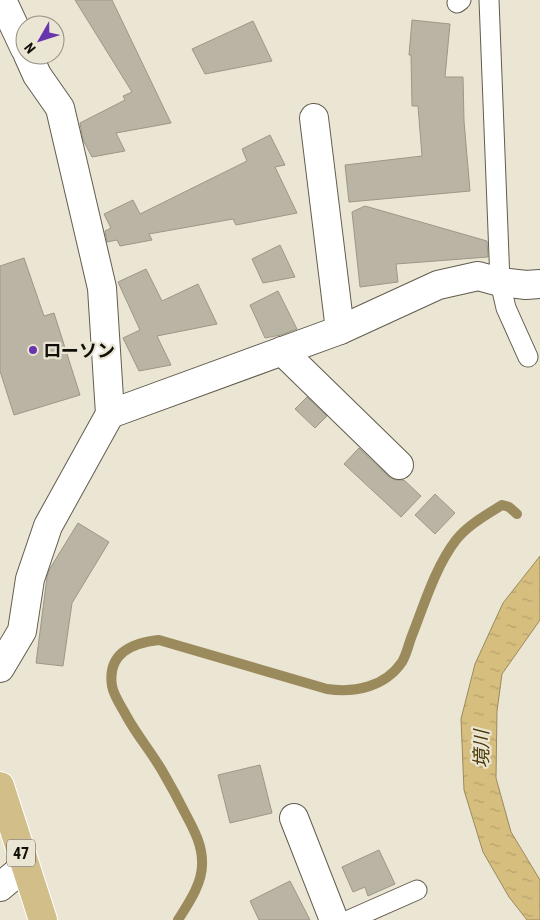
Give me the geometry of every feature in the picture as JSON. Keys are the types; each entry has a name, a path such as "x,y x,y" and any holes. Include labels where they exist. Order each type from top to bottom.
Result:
{"main road":[{"name":"47","path":"0,786 43,920"}],"street":[{"path":"2,0 15,27"},
{"path":"0,668 22,631 30,579 48,526 110,414 102,288 60,108 33,65"},
{"path":"314,118 340,330"},
{"path":"110,414 340,330 438,285 478,276 500,282 526,285 540,284"},
{"path":"282,351 399,465"},
{"path":"294,818 334,920"},
{"path":"0,887 26,866"}],"lane":[{"path":"489,0 500,282 506,308 528,356"},
{"path":"349,920 417,890"}],"water":[{"name":"境川","path":"540,556 540,620 502,674 497,711 496,778 511,832 540,880 540,920 527,920 509,897 483,852 464,790 461,719 475,664 503,603"}],"building":[{"path":"75,0 112,0 171,123 116,133 125,151 92,157 83,140 80,123 125,100 123,96 132,92"},
{"path":"412,20 450,24 445,77 463,77 464,121 470,191 349,202 345,165 422,156 418,106 412,106 411,55 409,55"},
{"path":"253,21 272,61 205,74 192,49"},
{"path":"270,135 285,165 275,167 297,213 236,225 233,219 149,234 152,240 120,246 117,240 107,242 105,231 111,228 104,214 133,200 140,214 247,161 242,149"},
{"path":"365,206 487,241 488,257 396,264 398,282 360,287 352,212"},
{"path":"280,245 295,277 263,283 252,259"},
{"name":"ローソン","path":"24,258 44,316 54,313 80,395 14,415 0,371 0,266"},
{"path":"146,269 162,301 198,284 217,324 157,336 171,365 139,371 123,338 140,330 118,282"},
{"path":"278,291 297,329 265,338 250,305"},
{"path":"307,397 327,416 315,428 295,409"},
{"path":"359,448 388,476 396,480 404,480 421,496 401,517 344,464"},
{"path":"435,494 455,513 435,534 415,515"},
{"path":"78,523 109,542 72,603 63,666 36,663 49,570"},
{"path":"260,765 272,813 230,823 218,775"},
{"path":"379,850 395,884 368,896 365,887 353,892 342,867"},
{"path":"290,881 310,920 259,920 250,901"}],"waterway":[{"path":"178,920 194,894 200,879 201,851 194,830 172,788 114,694 111,675 113,665 118,658 131,647 159,640 327,689 359,689 378,683 395,671 402,662 437,573 456,540 472,525 502,505 509,507 517,514"}],"place":[{"name":"ローソン","path":"33,350"}]}
